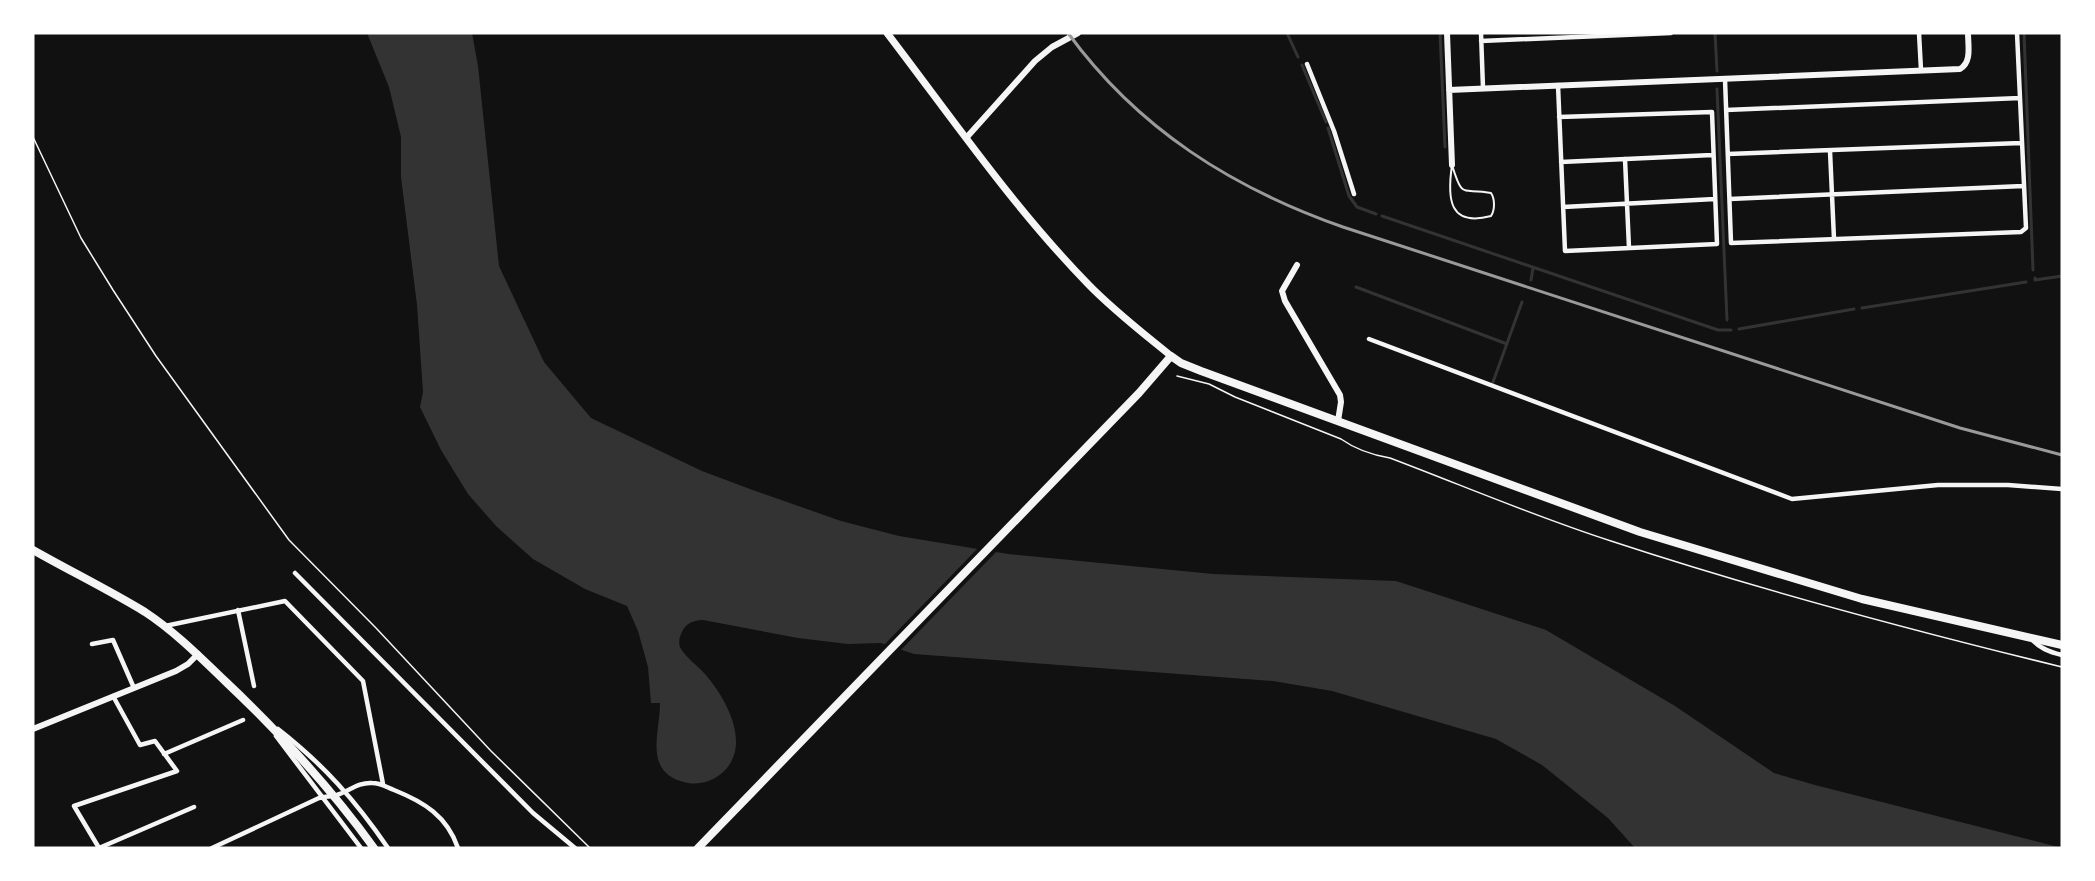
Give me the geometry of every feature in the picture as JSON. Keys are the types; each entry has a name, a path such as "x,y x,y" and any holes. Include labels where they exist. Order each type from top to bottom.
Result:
{"highway":[{"path":"35,554 147,613 198,654 306,762 374,848"}],"main road":[{"path":"887,33 1024,211 1087,283 1171,357 1181,363 1640,532 1862,599 1932,617 2062,645"},
{"path":"698,848 1171,357"}],"street":[{"path":"967,137 1035,61 1052,47 1078,33"},
{"path":"1447,33 1452,165"},
{"path":"1481,33 1483,88"},
{"path":"1481,41 1671,33"},
{"path":"1919,33 1921,70"},
{"path":"1449,90 1963,68 1968,59 1968,33"},
{"path":"1725,79 1731,243 2021,232 2026,228 2017,33"},
{"path":"1307,64 1334,131 1354,194"},
{"path":"1558,85 1559,117 1565,251 1717,244 1712,111 1559,117"},
{"path":"1726,110 2020,98"},
{"path":"1728,154 2021,143"},
{"path":"1830,150 1834,239"},
{"path":"1561,162 1712,155"},
{"path":"1625,159 1629,248"},
{"path":"1730,199 2023,186"},
{"path":"1563,207 1715,200"},
{"path":"1297,265 1282,291 1285,301 1340,395 1338,421"},
{"path":"1369,339 1792,499 1938,485 2008,485 2062,489"},
{"path":"295,573 532,813 575,848"},
{"path":"163,626 285,601 363,681 383,784"},
{"path":"238,610 254,686"},
{"path":"2031,638 2034,643 2045,650 2062,656"},
{"path":"92,644 113,640 134,688"},
{"path":"33,729 176,671 198,654"},
{"path":"113,696 140,745 155,741 177,771 74,806 99,848 194,807"},
{"path":"262,717 299,746 346,791 388,848"},
{"path":"262,717 361,848"},
{"path":"164,754 243,720"},
{"path":"212,848 323,797 335,796 360,785 371,783 383,784 421,801 432,809 450,832 458,848"}],"lane":[{"path":"1452,165 1457,183 1463,190 1471,193 1491,193 1493,198 1491,216 1463,217 1456,212 1452,204 1450,175 1452,165"}],"path":[{"path":"33,137 81,238 113,290 156,356 289,540 376,628 491,751 590,848"},
{"path":"1177,376 1209,384 1235,397 1341,439 1351,446 1377,456 1390,458 1509,505 1610,541 1833,609 2062,667"}],"shaded area":[{"path":"367,33 472,33 478,66 499,266 544,362 591,418 702,471 841,521 899,536 1008,554 1213,574 1396,581 1546,630 1675,706 1774,773 2062,848 1635,848 1608,818 1542,765 1496,739 1332,691 1273,681 914,654 881,643 848,644 798,638 703,620 685,627 679,644 682,651 713,684 728,709 736,736 735,750 731,762 722,773 710,780 702,783 688,783 674,778 664,771 659,762 657,740 660,703 651,703 648,667 638,631 627,606 585,589 533,559 496,526 468,494 441,450 420,407 423,392 417,305 401,177 401,137 389,87"}],"pier":[{"path":"979,547 999,549 899,652 882,647"}],"waterway":[{"path":"1287,33 1298,57"},
{"path":"1440,33 1445,147"},
{"path":"1715,33 1717,71"},
{"path":"2024,33 2033,270"},
{"path":"1302,65 1326,122"},
{"path":"1717,89 1727,320"},
{"path":"1328,128 1349,196 1357,207 1376,214"},
{"path":"1382,216 1718,330 1731,330"},
{"path":"1531,280 1533,268"},
{"path":"2035,278 2035,280 2062,276"},
{"path":"1862,308 2026,282"},
{"path":"1356,287 1507,344"},
{"path":"1493,382 1522,302"},
{"path":"1739,329 1854,309"}],"railway":[{"path":"1068,33 1095,67 1157,126 1226,174 1302,211 1343,227 1960,428 2062,455"}]}
